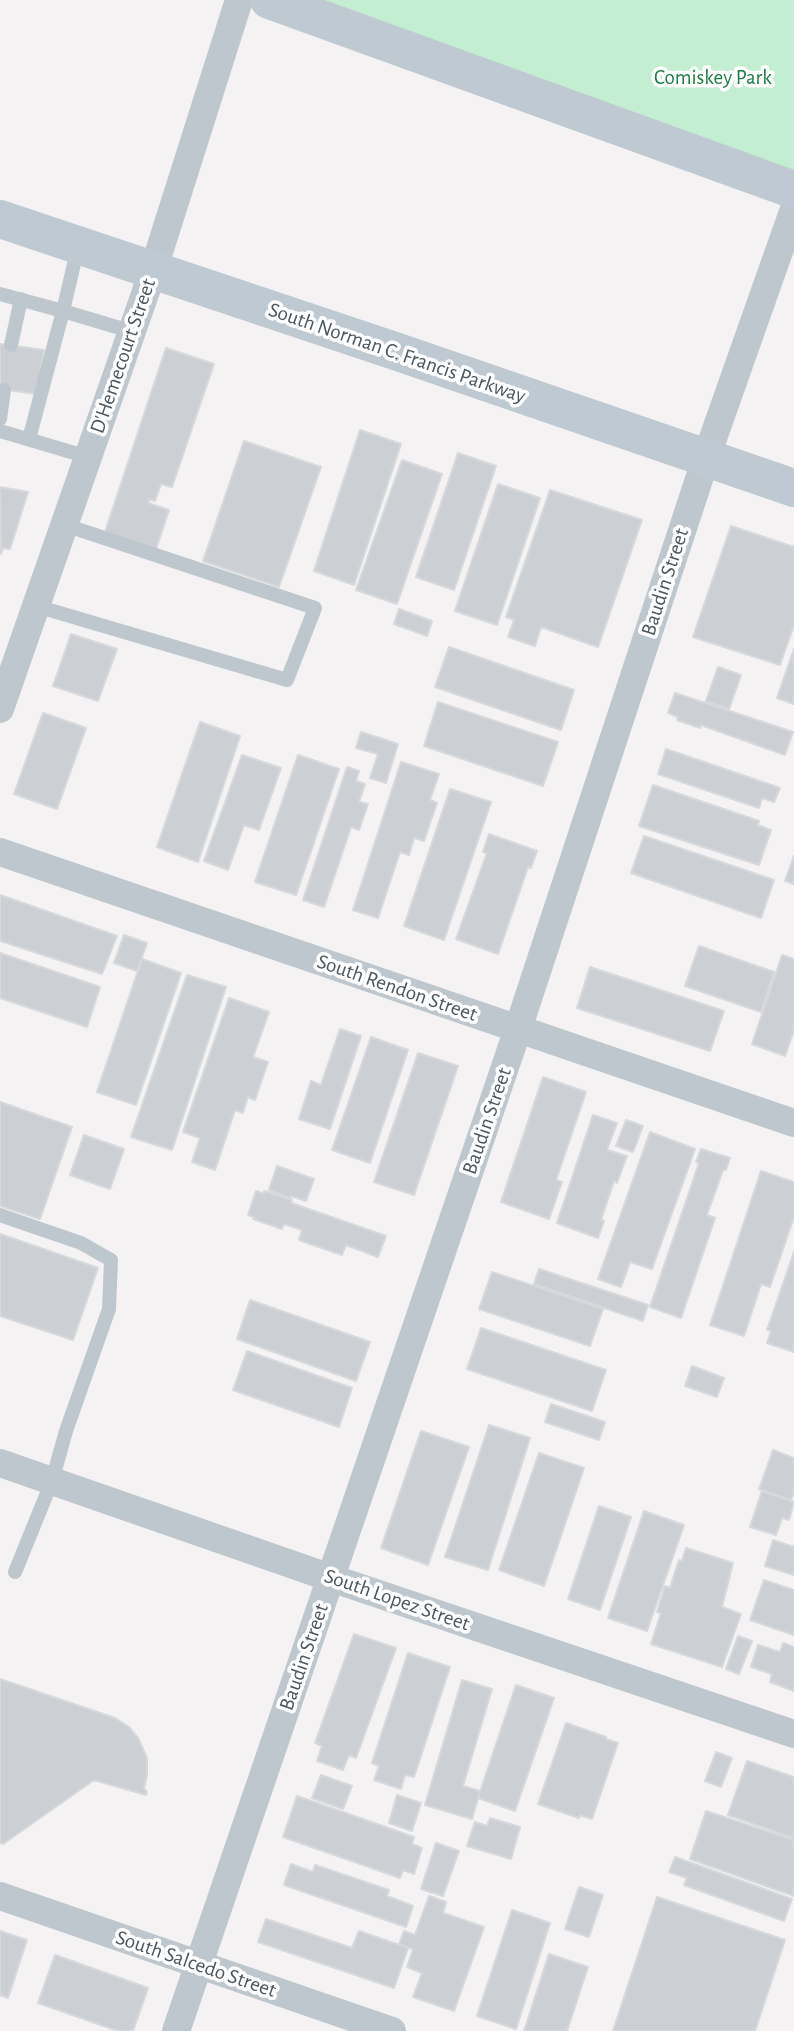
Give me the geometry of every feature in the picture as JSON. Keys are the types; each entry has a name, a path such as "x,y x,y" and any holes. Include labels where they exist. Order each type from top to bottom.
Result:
{"street":[{"name":"D'Hemecourt Street","path":"0,709 153,271 239,0"},
{"path":"269,0 794,190"},
{"name":"Baudin Street","path":"176,2031 518,1029 706,458 794,209"},
{"name":"South Norman C. Francis Parkway","path":"0,219 794,488"},
{"name":"South Rendon Street","path":"0,852 794,1124"},
{"name":"South Lopez Street","path":"0,1463 794,1734"},
{"name":"South Salcedo Street","path":"0,1896 392,2031"}],"lane":[{"path":"29,439 78,246"},
{"path":"0,294 130,331"},
{"path":"11,345 21,299"},
{"path":"0,419 5,390"},
{"path":"0,431 88,457"},
{"path":"36,606 287,680 315,608 65,525"},
{"path":"0,1215 81,1243 111,1260 109,1309 66,1431 52,1481 15,1572"}],"green space":[{"name":"Comiskey Park","path":"269,0 794,0 794,190"}],"building":[{"path":"0,344 44,350 37,394 0,389"},
{"path":"166,348 214,364 172,487 161,484 155,501 150,499 148,503 169,510 156,549 105,532"},
{"path":"360,430 401,444 354,585 314,571"},
{"path":"244,441 321,467 279,587 203,561"},
{"path":"458,453 496,466 454,590 416,577"},
{"path":"402,460 442,474 397,604 356,590"},
{"path":"498,484 540,498 497,625 455,611"},
{"path":"0,487 28,492 10,549 3,548 1,554"},
{"path":"550,490 642,520 598,647 541,627 535,646 508,637 514,620 506,617"},
{"path":"731,526 794,547 794,625 780,665 693,637"},
{"path":"399,609 432,621 427,636 394,624"},
{"path":"71,634 117,649 98,701 53,686"},
{"path":"449,647 574,690 561,730 435,687"},
{"path":"794,649 794,704 777,698"},
{"path":"718,667 741,675 729,709 706,701"},
{"path":"675,693 793,732 785,755 701,725 700,728 677,720 678,717 668,713"},
{"path":"438,702 558,742 543,786 424,746"},
{"path":"43,713 86,728 57,809 14,794"},
{"path":"200,722 240,736 198,862 157,847"},
{"path":"361,732 398,744 386,783 370,778 378,754 356,748"},
{"path":"666,749 780,788 774,802 762,798 759,808 658,774"},
{"path":"242,755 281,768 259,830 244,825 228,870 204,861"},
{"path":"298,755 339,769 296,895 255,882"},
{"path":"401,762 439,774 430,800 437,803 424,841 414,838 409,855 400,852 378,918 353,910"},
{"path":"347,767 359,771 356,781 365,784 359,802 368,804 359,830 351,827 324,907 303,900"},
{"path":"653,785 759,821 757,825 771,830 759,865 639,826"},
{"path":"450,789 491,802 444,940 404,926"},
{"path":"489,834 537,851 531,868 528,867 498,954 456,939 487,853 483,852"},
{"path":"644,836 774,880 761,918 631,873"},
{"path":"794,856 794,884 785,881"},
{"path":"0,895 117,936 102,974 0,941"},
{"path":"124,935 147,943 137,971 114,963"},
{"path":"699,946 774,972 761,1012 685,986"},
{"path":"0,953 100,987 87,1027 0,998"},
{"path":"782,955 794,959 794,1030 785,1056 752,1044"},
{"path":"142,959 181,973 136,1105 97,1092"},
{"path":"590,967 724,1011 710,1051 577,1008"},
{"path":"187,975 226,987 172,1150 131,1137"},
{"path":"229,998 269,1012 253,1057 268,1062 255,1100 248,1097 243,1113 235,1110 215,1170 192,1162 200,1138 183,1132"},
{"path":"340,1029 361,1036 330,1129 299,1119 311,1081 321,1085"},
{"path":"371,1037 408,1050 370,1163 332,1150"},
{"path":"418,1053 458,1066 414,1195 374,1182"},
{"path":"543,1077 586,1092 556,1180 562,1182 549,1219 501,1202"},
{"path":"0,1102 72,1127 40,1219 0,1206"},
{"path":"593,1115 617,1123 607,1150 627,1156 617,1183 614,1181 598,1238 557,1223"},
{"path":"626,1120 643,1126 633,1152 616,1146"},
{"path":"650,1132 695,1149 652,1269 630,1262 621,1287 598,1279"},
{"path":"84,1135 124,1149 110,1189 70,1175"},
{"path":"701,1149 730,1158 707,1215 715,1218 681,1318 650,1307 699,1163 696,1162"},
{"path":"277,1166 314,1179 306,1201 269,1190"},
{"path":"761,1171 794,1182 794,1217 770,1287 761,1284 744,1336 710,1325"},
{"path":"256,1191 292,1200 291,1203 386,1236 378,1257 346,1245 342,1255 299,1240 302,1230 284,1224 282,1229 253,1219 254,1217 248,1215"},
{"path":"0,1234 98,1268 73,1340 0,1316"},
{"path":"794,1252 794,1352 767,1343 771,1331 767,1330"},
{"path":"539,1269 648,1305 643,1321 534,1284"},
{"path":"492,1272 603,1309 590,1346 479,1309"},
{"path":"250,1300 370,1342 356,1381 237,1339"},
{"path":"481,1328 606,1370 592,1411 467,1369"},
{"path":"247,1351 352,1388 339,1427 233,1390"},
{"path":"692,1366 724,1378 717,1397 685,1386"},
{"path":"551,1404 605,1422 599,1440 545,1422"},
{"path":"489,1425 530,1438 488,1570 445,1557"},
{"path":"421,1431 469,1447 428,1565 381,1548"},
{"path":"773,1450 794,1458 794,1492 791,1500 759,1489"},
{"path":"539,1453 584,1468 544,1586 499,1570"},
{"path":"762,1491 794,1502 789,1520 782,1518 776,1535 750,1527"},
{"path":"599,1506 631,1517 600,1610 568,1599"},
{"path":"644,1511 684,1525 647,1631 608,1618"},
{"path":"773,1540 794,1547 794,1575 765,1566"},
{"path":"686,1548 733,1563 722,1607 741,1614 722,1667 651,1644 661,1613 657,1612 665,1586 670,1588"},
{"path":"764,1580 794,1590 794,1635 750,1620"},
{"path":"354,1634 396,1648 356,1758 349,1755 343,1770 317,1761 322,1746 315,1743"},
{"path":"738,1636 752,1641 739,1674 726,1669"},
{"path":"783,1643 794,1647 794,1691 770,1682 772,1674 751,1667 758,1645 780,1652"},
{"path":"408,1653 450,1667 414,1777 405,1775 401,1789 374,1780 379,1766 372,1763"},
{"path":"0,1679 115,1718 129,1727 138,1738 147,1758 144,1788 146,1795 94,1780 3,1844 0,1843"},
{"path":"462,1680 492,1689 463,1786 480,1791 472,1819 425,1805"},
{"path":"516,1685 554,1698 515,1811 478,1798"},
{"path":"566,1723 618,1743 592,1819 580,1815 579,1818 538,1804"},
{"path":"716,1752 732,1758 721,1787 705,1781"},
{"path":"747,1761 794,1777 794,1838 728,1815"},
{"path":"321,1775 352,1786 343,1809 312,1798"},
{"path":"397,1795 421,1803 412,1831 389,1823"},
{"path":"297,1796 414,1837 412,1844 422,1848 414,1874 403,1870 400,1878 283,1837"},
{"path":"706,1811 794,1840 794,1896 690,1859"},
{"path":"490,1818 520,1827 511,1859 467,1846 475,1822 487,1826"},
{"path":"436,1843 459,1851 443,1896 421,1889"},
{"path":"675,1857 792,1899 784,1921 684,1885 687,1878 669,1872"},
{"path":"291,1864 313,1872 315,1865 389,1890 387,1896 413,1906 406,1927 284,1885"},
{"path":"579,1887 603,1895 589,1937 565,1929"},
{"path":"429,1896 446,1902 443,1913 484,1927 454,2011 413,1997 422,1973 407,1967 413,1949 399,1944 404,1931 415,1935"},
{"path":"657,1897 785,1940 755,2031 613,2031"},
{"path":"512,1910 550,1923 516,2029 477,2016"},
{"path":"266,1919 352,1948 359,1931 408,1948 394,1988 258,1942"},
{"path":"0,1931 27,1940 8,1998 0,1995"},
{"path":"549,1954 588,1967 567,2031 524,2031"},
{"path":"55,1955 148,1988 133,2031 118,2031 38,2003"}]}
